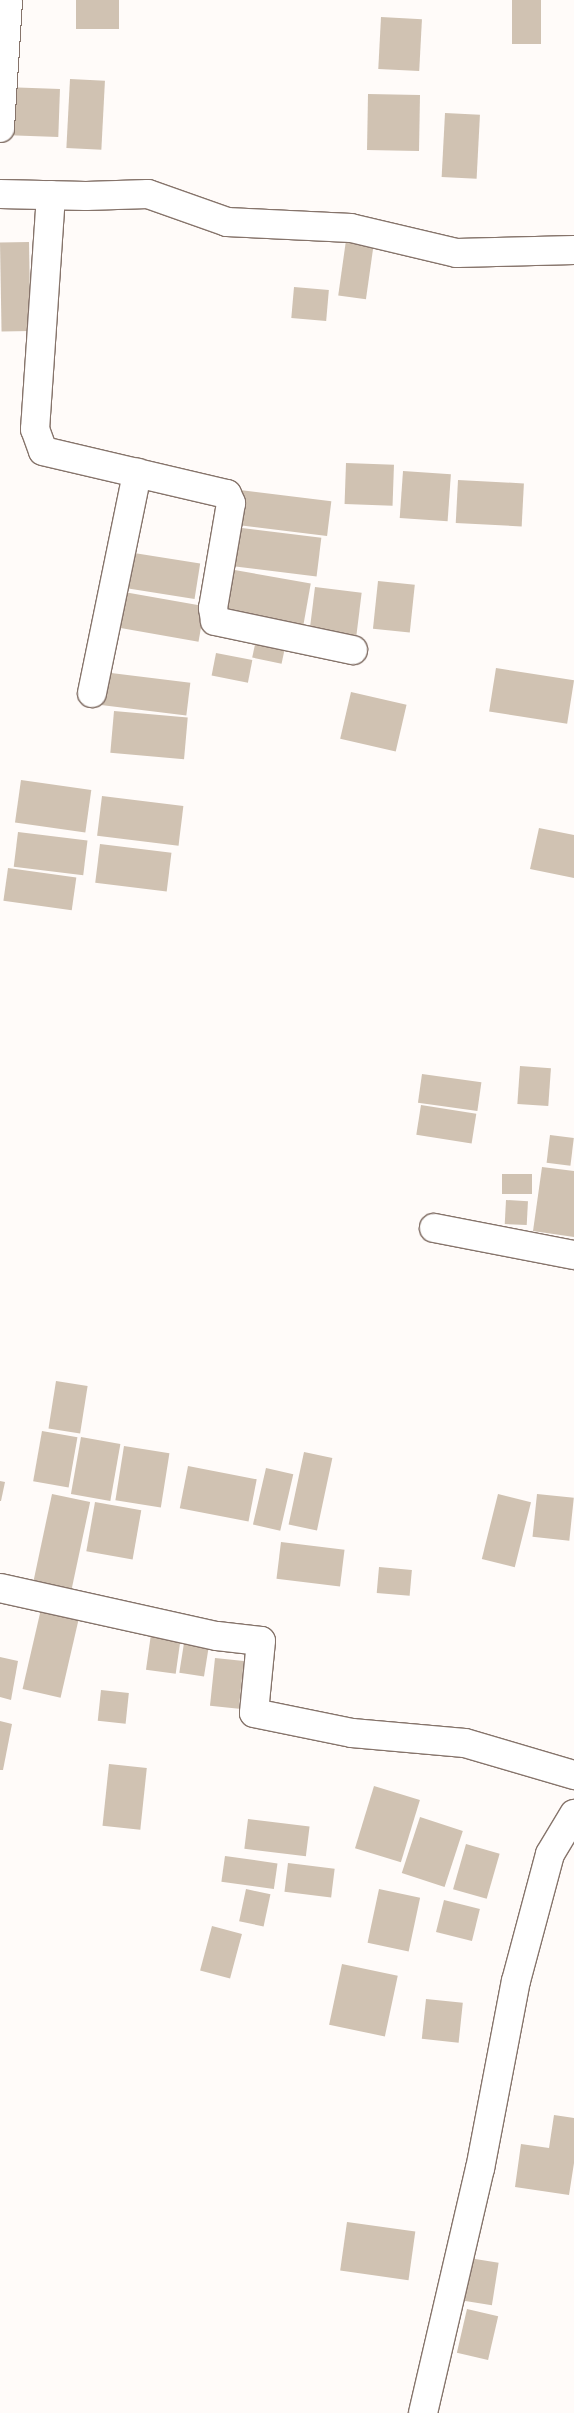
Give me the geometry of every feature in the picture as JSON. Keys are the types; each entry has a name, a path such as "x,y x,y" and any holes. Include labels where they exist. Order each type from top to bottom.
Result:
{"street":[{"path":"0,128 8,0"},
{"path":"0,194 51,196 148,194 227,222 351,228 457,253 574,250"},
{"path":"51,196 35,429 43,451 227,494 231,503 213,608 215,621 353,650"},
{"path":"92,693 137,473"},
{"path":"434,1228 574,1254"},
{"path":"0,1588 217,1636 261,1641 254,1714 352,1734 465,1742 574,1775"},
{"path":"424,2413 480,2169 516,1981 550,1854 574,1814"}],"building":[{"path":"76,0 119,0 119,29 76,29"},
{"path":"512,0 541,0 541,44 512,44"},
{"path":"381,17 422,19 419,71 378,69"},
{"path":"70,79 105,81 101,150 66,148"},
{"path":"4,87 60,89 58,137 2,135"},
{"path":"368,94 420,95 419,151 367,150"},
{"path":"445,113 480,115 477,179 442,177"},
{"path":"347,233 375,237 366,299 338,295"},
{"path":"29,242 31,331 2,331 0,243"},
{"path":"294,287 329,290 326,321 291,318"},
{"path":"346,463 394,465 393,506 345,504"},
{"path":"403,471 451,474 448,521 400,518"},
{"path":"458,480 524,483 522,526 456,523"},
{"path":"240,490 331,501 327,536 236,525"},
{"path":"234,527 321,538 317,576 229,566"},
{"path":"134,553 200,563 195,599 128,589"},
{"path":"229,569 311,583 303,627 221,612"},
{"path":"378,581 415,585 410,633 373,629"},
{"path":"315,587 362,593 356,636 310,631"},
{"path":"124,592 205,606 199,642 118,627"},
{"path":"257,635 286,641 282,664 252,657"},
{"path":"216,653 252,660 248,683 212,676"},
{"path":"496,668 574,680 567,724 489,711"},
{"path":"103,672 190,683 186,715 99,705"},
{"path":"351,692 407,705 396,752 340,739"},
{"path":"114,711 188,717 184,759 110,753"},
{"path":"21,780 91,790 85,832 15,823"},
{"path":"102,796 183,806 179,846 97,836"},
{"path":"539,828 574,835 574,878 530,869"},
{"path":"18,832 87,841 83,875 14,867"},
{"path":"100,844 171,853 167,891 95,883"},
{"path":"8,868 76,878 72,910 3,901"},
{"path":"520,1066 551,1068 548,1106 517,1104"},
{"path":"422,1074 481,1082 477,1111 418,1103"},
{"path":"421,1105 476,1114 472,1143 416,1135"},
{"path":"550,1135 574,1138 570,1166 547,1163"},
{"path":"542,1167 574,1171 574,1237 533,1231"},
{"path":"502,1174 532,1174 532,1194 502,1194"},
{"path":"506,1200 528,1201 527,1225 505,1224"},
{"path":"56,1381 88,1386 80,1433 48,1428"},
{"path":"42,1431 77,1437 69,1487 33,1481"},
{"path":"81,1437 120,1444 110,1501 71,1494"},
{"path":"124,1446 169,1453 161,1508 115,1500"},
{"path":"304,1452 332,1458 317,1530 289,1524"},
{"path":"188,1466 257,1479 249,1522 180,1508"},
{"path":"266,1468 293,1474 280,1531 253,1525"},
{"path":"0,1481 5,1482 1,1501 0,1501"},
{"path":"52,1494 90,1502 70,1596 32,1588"},
{"path":"498,1494 531,1502 515,1567 482,1559"},
{"path":"537,1494 574,1498 569,1541 533,1537"},
{"path":"95,1502 141,1510 133,1559 86,1551"},
{"path":"281,1542 345,1550 340,1587 276,1579"},
{"path":"379,1567 412,1570 410,1596 377,1593"},
{"path":"41,1609 79,1618 61,1698 23,1689"},
{"path":"151,1634 181,1638 176,1674 146,1670"},
{"path":"184,1643 209,1647 204,1677 179,1673"},
{"path":"0,1657 18,1661 11,1700 0,1697"},
{"path":"215,1658 244,1661 239,1709 210,1706"},
{"path":"101,1690 129,1693 126,1724 98,1721"},
{"path":"0,1721 12,1724 3,1770 0,1770"},
{"path":"109,1764 147,1768 140,1830 103,1826"},
{"path":"374,1786 420,1800 401,1862 355,1848"},
{"path":"420,1817 463,1831 445,1887 402,1873"},
{"path":"248,1819 310,1827 306,1856 244,1849"},
{"path":"466,1844 500,1854 487,1899 453,1889"},
{"path":"225,1856 277,1863 274,1889 221,1882"},
{"path":"288,1863 335,1869 331,1898 284,1892"},
{"path":"246,1889 270,1894 264,1926 239,1921"},
{"path":"379,1889 420,1898 409,1952 368,1943"},
{"path":"444,1900 480,1909 472,1941 436,1932"},
{"path":"212,1926 242,1934 230,1978 200,1970"},
{"path":"342,1964 398,1976 385,2036 329,2025"},
{"path":"426,1999 463,2003 459,2043 422,2039"},
{"path":"554,2115 574,2118 574,2163 569,2195 515,2187 521,2144 549,2148"},
{"path":"347,2222 415,2232 409,2280 340,2271"},
{"path":"469,2258 499,2263 492,2305 462,2300"},
{"path":"467,2309 498,2316 488,2360 457,2353"}]}
